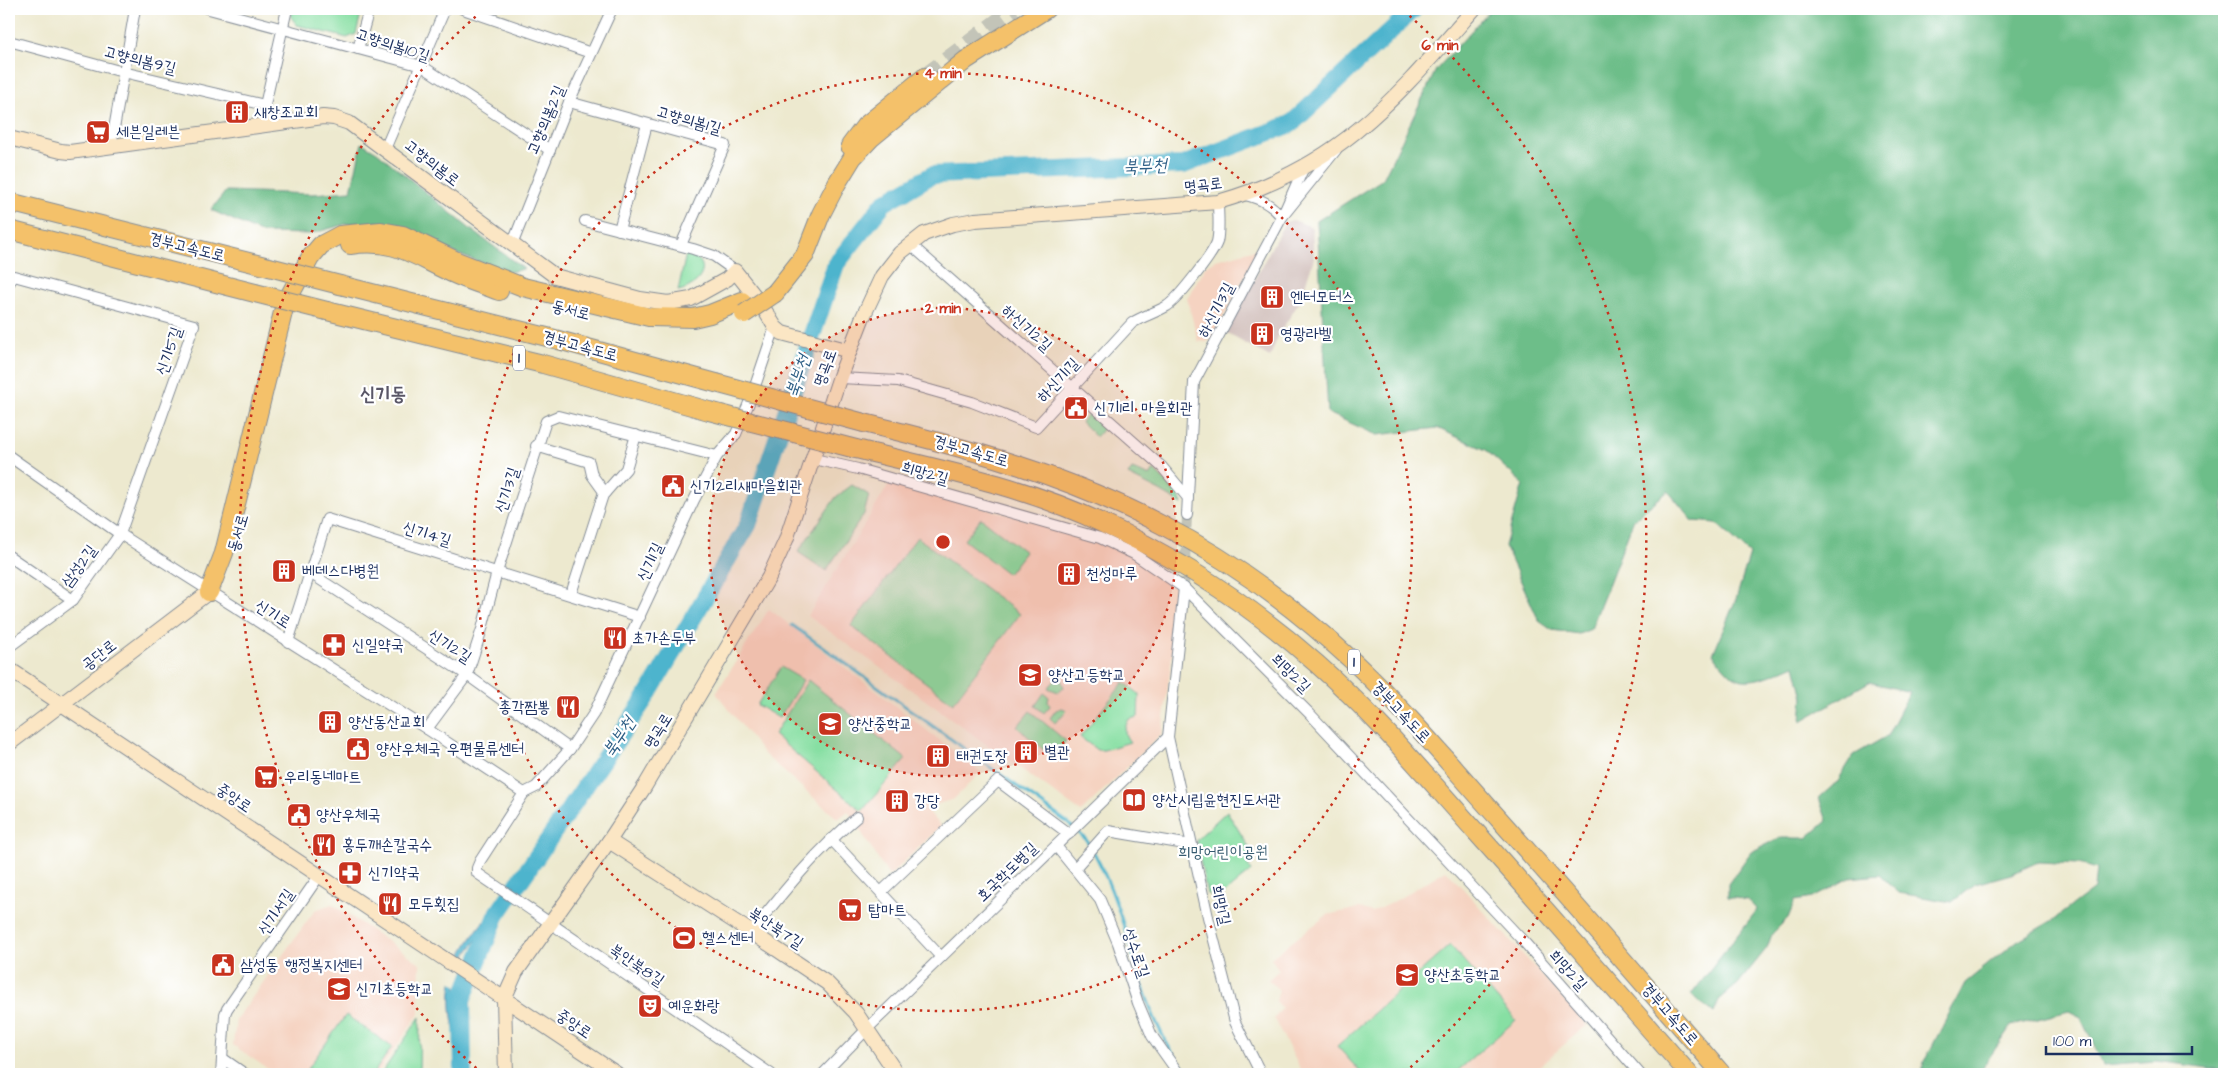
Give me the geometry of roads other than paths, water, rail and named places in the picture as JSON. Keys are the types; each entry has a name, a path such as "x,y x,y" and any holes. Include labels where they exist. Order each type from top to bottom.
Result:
{"highway":[{"name":"동서로","path":"209,592 224,553 285,304 310,258 321,245 340,235 359,231 381,230 403,235 457,261 523,287 649,318 693,318 743,308 770,289 805,255 821,214 837,183 854,157 871,138 966,60 1046,9"},
{"name":"동서로","path":"770,289 796,246 810,210 840,158 866,126 925,76"},
{"name":"경부고속도로","path":"9,202 551,338 864,422 969,448 1079,486 1164,526 1235,569 1276,598 1355,664 1397,706 1566,895 1722,1074"},
{"name":"경부고속도로","path":"9,230 543,364 709,411 978,478 1058,504 1093,518 1180,563 1274,628 1318,665 1381,727 1517,877 1689,1074"}],"street":[{"path":"111,146 135,9"},
{"name":"고향의봄10길","path":"209,9 422,66 550,150"},
{"path":"266,126 265,105 287,9"},
{"path":"358,48 369,9"},
{"path":"385,149 445,9"},
{"path":"462,9 591,53"},
{"name":"고향의봄2길","path":"512,245 569,102 612,9"},
{"name":"명곡로","path":"506,1074 504,999 516,972 609,841 689,714 768,577 786,540 850,350 882,276 891,262 910,244 937,229 975,220 1218,202 1246,195 1288,177 1342,143 1392,101 1474,9"},
{"name":"고향의봄9길","path":"9,41 123,72 265,105"},
{"name":"고향의봄1길","path":"569,102 725,145 681,245"},
{"name":"고향의봄로","path":"9,138 65,152 323,117 334,118 349,124 385,149 555,276 640,299 668,303 691,299 727,279 735,271"},
{"path":"620,230 647,124"},
{"name":"하신기3길","path":"1187,515 1194,382 1282,217 1342,143"},
{"path":"1246,195 1262,199 1274,207 1282,217 1304,167"},
{"name":"하신기1길","path":"840,378 898,381 972,402 1036,427 1132,323 1140,317 1156,312 1169,304 1186,287 1217,242 1218,202"},
{"path":"585,221 681,245 714,256 735,271 762,304 779,330 850,350"},
{"name":"하신기2길","path":"910,244 1162,467 1188,498"},
{"name":"신기5길","path":"11,279 194,325 120,534"},
{"name":"신기1길","path":"524,793 536,787 570,748 594,713 694,500 717,456 736,434 779,330"},
{"name":"신기3길","path":"427,729 467,675 482,629 496,572 536,446 546,421 558,416 717,456"},
{"path":"571,594 605,493 626,469 636,435"},
{"path":"536,446 589,462 592,476 605,493"},
{"name":"신기로","path":"9,456 120,534 427,729 524,793"},
{"name":"희망2길","path":"814,459 858,469 1092,535 1134,554 1184,588 1319,723 1525,944 1640,1074"},
{"name":"신기4길","path":"288,642 327,519 640,617"},
{"name":"삼성2길","path":"9,647 74,600 120,534"},
{"path":"9,556 74,600"},
{"name":"신기2길","path":"310,573 467,675 570,748"},
{"name":"희망1길","path":"1184,588 1168,737 1235,1022 1261,1074"},
{"name":"공단로","path":"9,744 209,592"},
{"name":"중앙로","path":"9,669 618,1074"},
{"name":"호국학도병길","path":"823,1074 1168,737"},
{"path":"881,892 998,781 1069,833"},
{"name":"북안북8길","path":"524,793 480,861 477,868 478,873 536,915 771,1074"},
{"path":"751,932 805,865 857,817"},
{"path":"1075,868 1108,831 1192,845"},
{"path":"831,839 941,957"},
{"name":"북안북7길","path":"609,841 825,982 843,998 867,1029 896,1074"},
{"name":"성수로길","path":"1056,846 1100,900 1152,1036 1179,1074"},
{"name":"신기서길","path":"221,1074 225,1014 227,1009 319,876"},
{"path":"222,1058 245,1074"}],"water":[{"path":"483,922 489,924 467,953 457,984 456,1020 466,1045 471,1074 464,1074 452,1016 451,987 458,961"}],"waterway":[{"name":"북부천","path":"463,1074 462,1000 496,916 645,699 748,525 836,264 884,203 932,175 1183,165 1291,124 1414,9"},
{"path":"792,625 1068,823 1087,841 1108,882 1150,1007 1173,1054 1188,1074"}],"tunnel":[{"path":"925,77 1015,9"},
{"path":"1184,588 1187,515"}],"place":[{"name":"새창조교회","path":"237,112"},
{"name":"세븐일레븐","path":"98,132"},
{"name":"엔터모터스","path":"1272,297"},
{"name":"영광라벨","path":"1262,334"},
{"name":"신기1리 마을회관","path":"1076,408"},
{"name":"신기2리새마을회관","path":"673,486"},
{"name":"베데스다병원","path":"284,571"},
{"name":"천성마루","path":"1069,574"},
{"name":"초가손두부","path":"615,638"},
{"name":"신일약국","path":"334,645"},
{"name":"양산고등학교","path":"1030,675"},
{"name":"총각짬뽕","path":"568,707"},
{"name":"양산동산교회","path":"330,722"},
{"name":"양산중학교","path":"830,724"},
{"name":"양산우체국 우편물류센터","path":"358,749"},
{"name":"별관","path":"1026,752"},
{"name":"태권도장","path":"938,756"},
{"name":"우리동네마트","path":"266,777"},
{"name":"양산시립윤현진도서관","path":"1134,800"},
{"name":"강당","path":"897,801"},
{"name":"양산우체국","path":"299,815"},
{"name":"홍두깨손칼국수","path":"324,845"},
{"name":"신기약국","path":"350,873"},
{"name":"모두횟집","path":"390,904"},
{"name":"탑마트","path":"850,910"},
{"name":"헬스센터","path":"684,938"},
{"name":"삼성동 행정복지센터","path":"223,965"},
{"name":"양산초등학교","path":"1407,975"},
{"name":"신기초등학교","path":"339,989"},
{"name":"예운화랑","path":"650,1006"}],"district":[{"name":"신기동","path":"383,394"}],"park label":[{"name":"희망어린이공원","path":"1223,852"}]}
